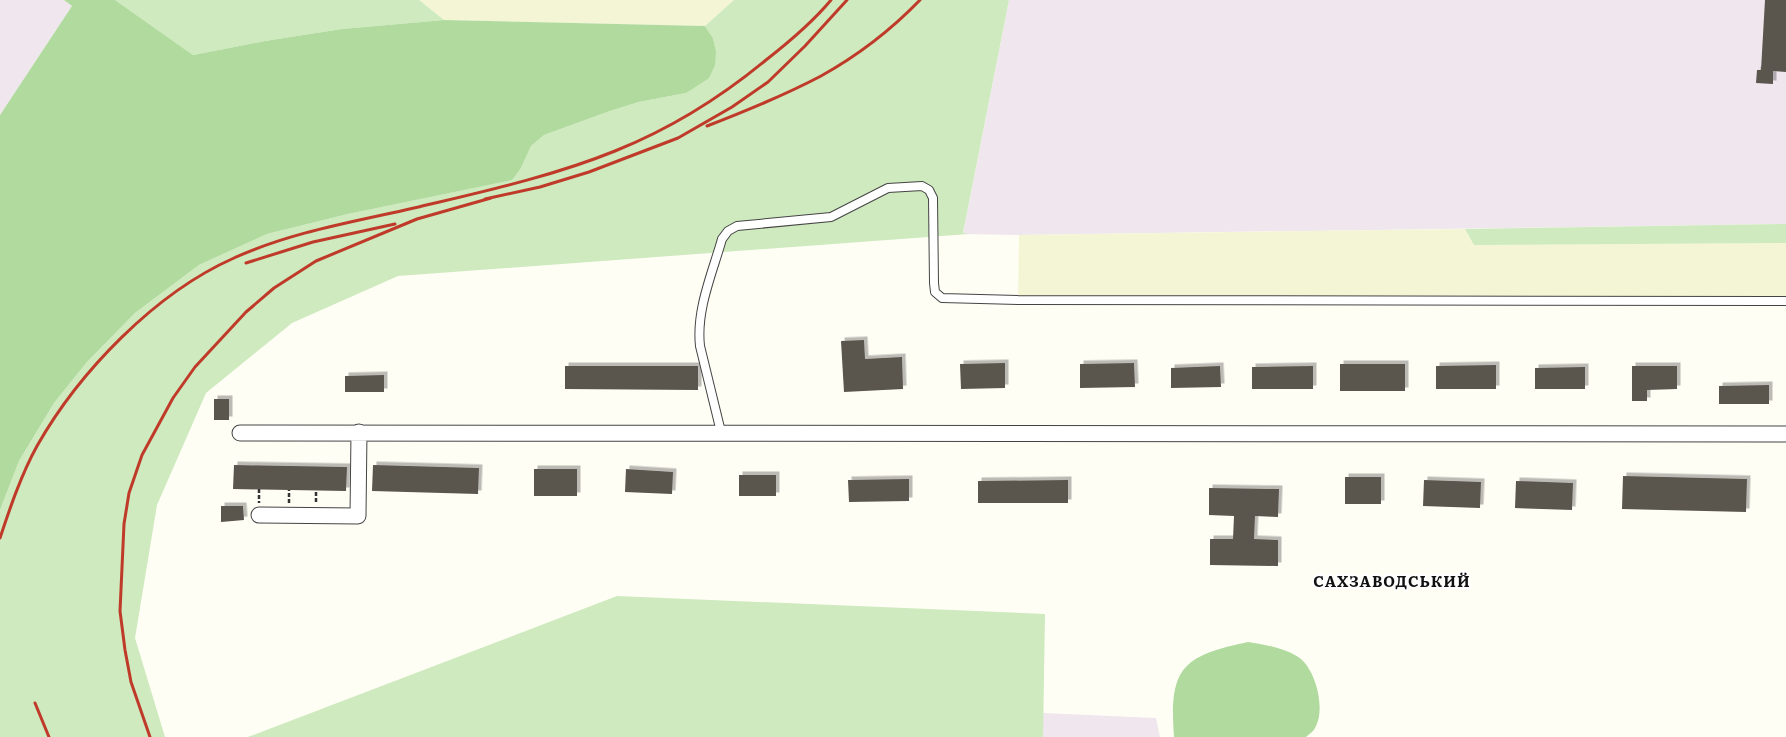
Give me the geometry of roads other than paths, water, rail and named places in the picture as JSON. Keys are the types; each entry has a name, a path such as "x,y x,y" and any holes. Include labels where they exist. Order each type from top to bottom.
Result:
{"street":[{"path":"259,515 358,516 359,432"},
{"path":"240,433 721,432 1603,435 1786,434"}],"lane":[{"path":"721,432 700,346 699,332 700,318 722,239 728,231 737,226 831,217 888,188 922,186 929,190 933,198 934,282 935,292 942,298 1026,300 1786,301"}],"railway":[{"path":"0,538 16,492 31,457 54,418 74,390 97,363 148,313 205,273 234,258 300,234 516,183 566,169 615,151 675,123 713,100 749,74 792,39 816,17 831,0"},
{"path":"485,199 540,187 589,172 678,138 732,107 768,82 805,46 847,0"},
{"path":"707,126 751,109 821,76 848,60 874,41 920,0"},
{"path":"150,737 131,682 120,611 124,524 129,493 142,455 173,398 195,367 246,312 274,288 316,261 417,219 491,198"},
{"path":"246,263 313,242 395,224"},
{"path":"35,703 49,737"}],"district":[{"name":"САХЗАВОДСЬКИЙ","path":"1392,582"}]}
